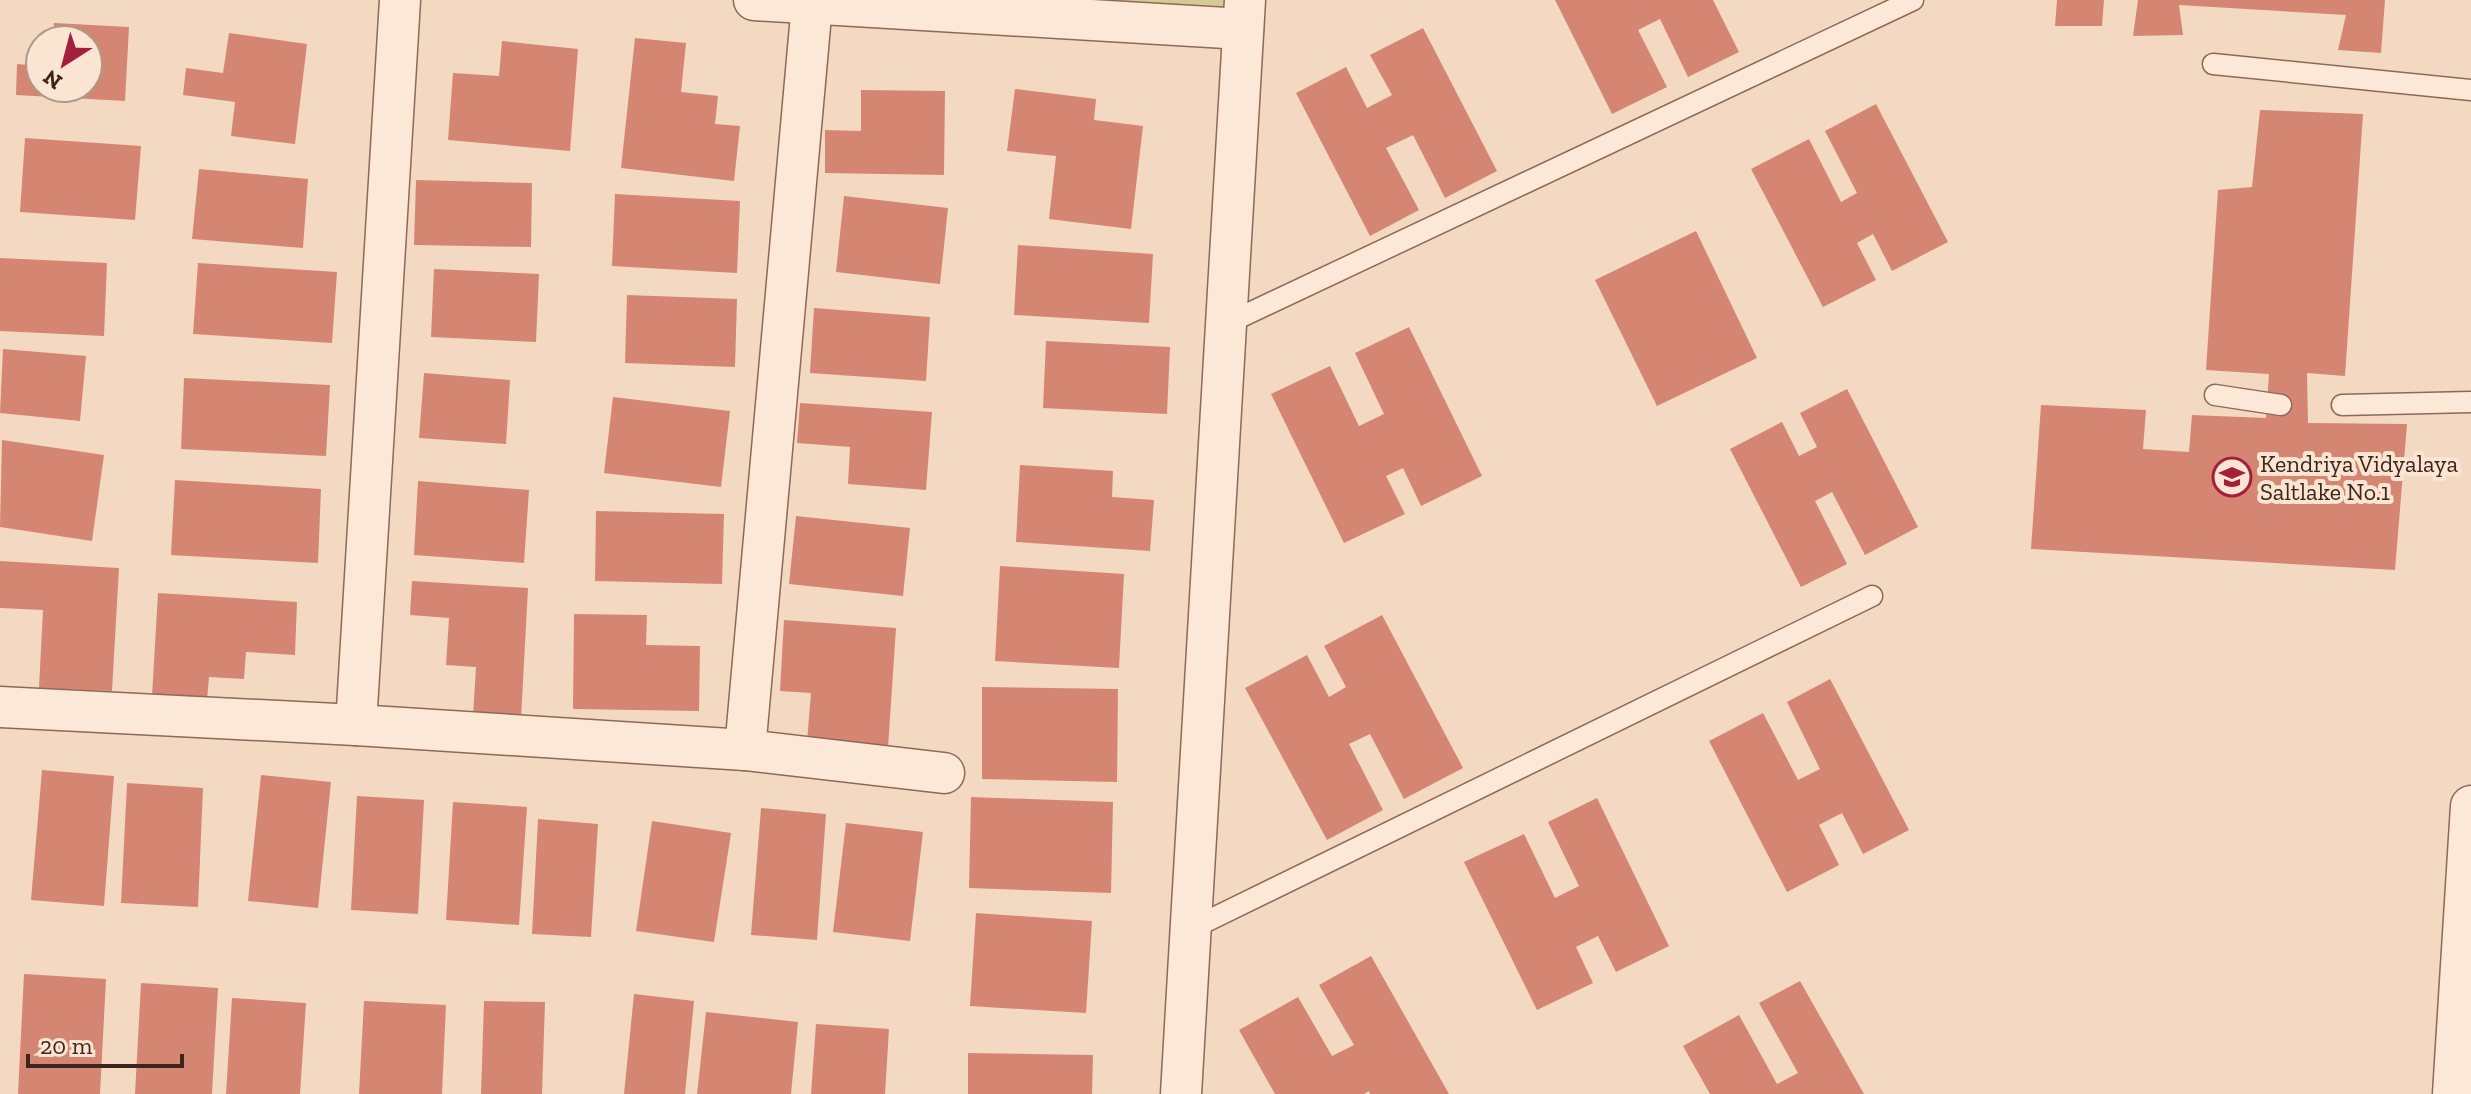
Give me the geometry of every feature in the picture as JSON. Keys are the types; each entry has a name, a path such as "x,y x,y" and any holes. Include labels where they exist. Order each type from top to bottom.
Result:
{"street":[{"path":"356,725 400,0"},
{"path":"754,0 1244,15 1181,1094"},
{"path":"745,750 812,4"},
{"path":"0,707 356,725 745,750 944,773"},
{"path":"2453,1094 2471,806"}],"lane":[{"path":"1226,324 1913,0"},
{"path":"2213,64 2471,90"},
{"path":"2215,395 2281,405"},
{"path":"2342,405 2471,402"},
{"path":"1191,929 1872,596"}],"shaded area":[{"path":"1029,0 1226,0 1225,13"}],"building":[{"path":"1555,0 1713,0 1739,52 1688,77 1660,19 1638,30 1667,87 1612,114"},
{"path":"2057,0 2104,0 2102,26 2055,26"},
{"path":"2138,0 2385,0 2381,53 2338,50 2346,15 2179,5 2183,35 2133,36"},
{"path":"104,26 129,27 125,101 104,100"},
{"path":"1423,28 1497,171 1445,198 1413,135 1386,148 1419,210 1370,236 1296,93 1346,67 1367,108 1392,95 1370,55"},
{"path":"229,33 307,44 295,144 231,136 235,102 183,95 186,68 223,73"},
{"path":"635,38 686,43 681,92 718,96 715,124 740,126 734,181 621,168"},
{"path":"502,41 578,49 570,151 448,140 453,73 499,76"},
{"path":"17,64 24,65 24,95 16,95"},
{"path":"1015,89 1096,99 1094,120 1143,126 1131,229 1049,219 1056,156 1007,151"},
{"path":"861,90 945,91 944,175 825,173 825,130 861,131"},
{"path":"1876,104 1948,242 1892,271 1873,234 1857,243 1876,280 1823,307 1751,169 1809,139 1841,202 1857,193 1825,131"},
{"path":"2260,110 2363,114 2345,376 2307,373 2308,423 2407,424 2395,570 2031,549 2041,405 2146,410 2143,449 2189,452 2192,415 2266,418 2269,374 2206,370 2218,190 2252,187"},
{"path":"25,138 141,146 135,220 20,212"},
{"path":"199,169 308,179 303,248 192,239"},
{"path":"416,180 532,183 531,247 414,245"},
{"path":"615,194 740,201 737,273 612,266"},
{"path":"844,196 948,208 940,284 836,272"},
{"path":"1696,231 1757,358 1657,406 1595,280"},
{"path":"1018,245 1153,254 1149,323 1014,315"},
{"path":"0,258 107,263 104,336 0,331"},
{"path":"198,263 337,272 332,343 193,334"},
{"path":"434,269 539,274 536,342 431,337"},
{"path":"627,295 737,299 735,367 625,363"},
{"path":"814,308 930,317 926,381 810,373"},
{"path":"1409,327 1482,476 1421,506 1403,468 1386,476 1405,514 1344,543 1271,394 1330,366 1359,426 1384,414 1355,353"},
{"path":"1046,341 1170,347 1167,414 1043,408"},
{"path":"3,349 86,356 80,421 0,413"},
{"path":"424,373 510,380 506,444 419,438"},
{"path":"184,378 330,385 326,456 181,449"},
{"path":"1847,389 1918,527 1865,555 1832,492 1815,501 1847,564 1801,587 1730,449 1782,422 1799,456 1817,447 1800,413"},
{"path":"613,397 730,411 721,487 604,473"},
{"path":"800,403 932,412 926,490 848,484 850,447 797,443"},
{"path":"2,440 104,455 92,541 0,527"},
{"path":"1020,465 1113,471 1112,497 1154,500 1150,551 1016,542"},
{"path":"175,480 321,489 318,563 171,555"},
{"path":"418,481 529,490 524,563 414,555"},
{"path":"596,511 724,514 722,584 595,581"},
{"path":"796,516 910,528 903,596 789,584"},
{"path":"0,561 119,568 112,691 39,688 43,610 0,608"},
{"path":"1000,566 1124,574 1119,668 995,661"},
{"path":"412,581 528,588 521,719 473,716 476,667 446,665 449,618 410,615"},
{"path":"158,593 297,602 295,655 246,652 244,679 209,677 207,700 152,696"},
{"path":"574,614 647,615 646,645 700,646 699,711 573,709"},
{"path":"1382,615 1463,768 1404,799 1370,734 1349,744 1383,810 1327,840 1245,688 1307,655 1329,697 1346,687 1324,646"},
{"path":"784,620 896,628 888,748 807,742 811,693 780,691"},
{"path":"1830,679 1909,830 1863,854 1842,813 1819,825 1839,865 1787,892 1709,741 1763,713 1798,780 1820,769 1787,702"},
{"path":"982,687 1118,689 1117,782 982,779"},
{"path":"42,770 114,776 104,906 31,900"},
{"path":"261,775 331,782 318,908 248,901"},
{"path":"127,783 203,788 198,907 121,903"},
{"path":"357,796 424,800 418,914 351,910"},
{"path":"971,797 1113,802 1111,893 969,888"},
{"path":"1597,798 1669,946 1616,972 1598,936 1576,947 1593,983 1537,1010 1464,862 1524,834 1555,898 1579,886 1548,822"},
{"path":"453,802 527,807 519,925 446,920"},
{"path":"761,808 826,814 817,940 751,935"},
{"path":"538,819 598,824 591,937 532,934"},
{"path":"652,821 731,833 714,942 636,931"},
{"path":"846,823 923,832 910,941 833,932"},
{"path":"976,913 1092,921 1086,1013 970,1006"},
{"path":"1371,956 1449,1094 1370,1094 1369,1091 1364,1094 1275,1094 1239,1030 1298,997 1332,1056 1354,1045 1319,985"},
{"path":"24,974 106,979 100,1094 18,1094"},
{"path":"1800,981 1864,1094 1710,1094 1683,1046 1739,1015 1777,1084 1798,1073 1759,1003"},
{"path":"141,983 218,988 212,1094 135,1094"},
{"path":"634,994 694,1001 685,1094 624,1094"},
{"path":"232,998 306,1003 300,1094 226,1094"},
{"path":"364,1001 446,1005 442,1094 359,1094"},
{"path":"484,1001 545,1002 542,1094 481,1094"},
{"path":"706,1012 798,1022 791,1094 697,1094"},
{"path":"816,1024 889,1029 885,1094 811,1094"},
{"path":"968,1053 1093,1055 1092,1094 968,1094"}],"place":[{"name":"Kendriya Vidyalaya Saltlake No.1","path":"2232,477"}]}
